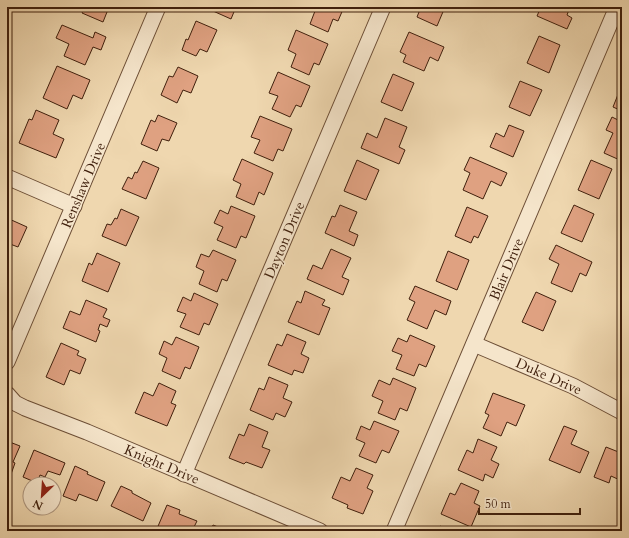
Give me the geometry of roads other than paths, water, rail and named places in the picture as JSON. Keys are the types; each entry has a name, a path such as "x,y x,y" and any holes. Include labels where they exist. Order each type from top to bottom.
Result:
{"street":[{"name":"Renshaw Drive","path":"7,362 158,7"},
{"name":"Dayton Drive","path":"184,474 383,7"},
{"name":"Blair Drive","path":"394,531 617,7"},
{"path":"7,177 74,206"},
{"name":"Duke Drive","path":"474,344 573,386 622,412"},
{"name":"Knight Drive","path":"7,394 15,403 25,408 86,432 320,531"}]}
